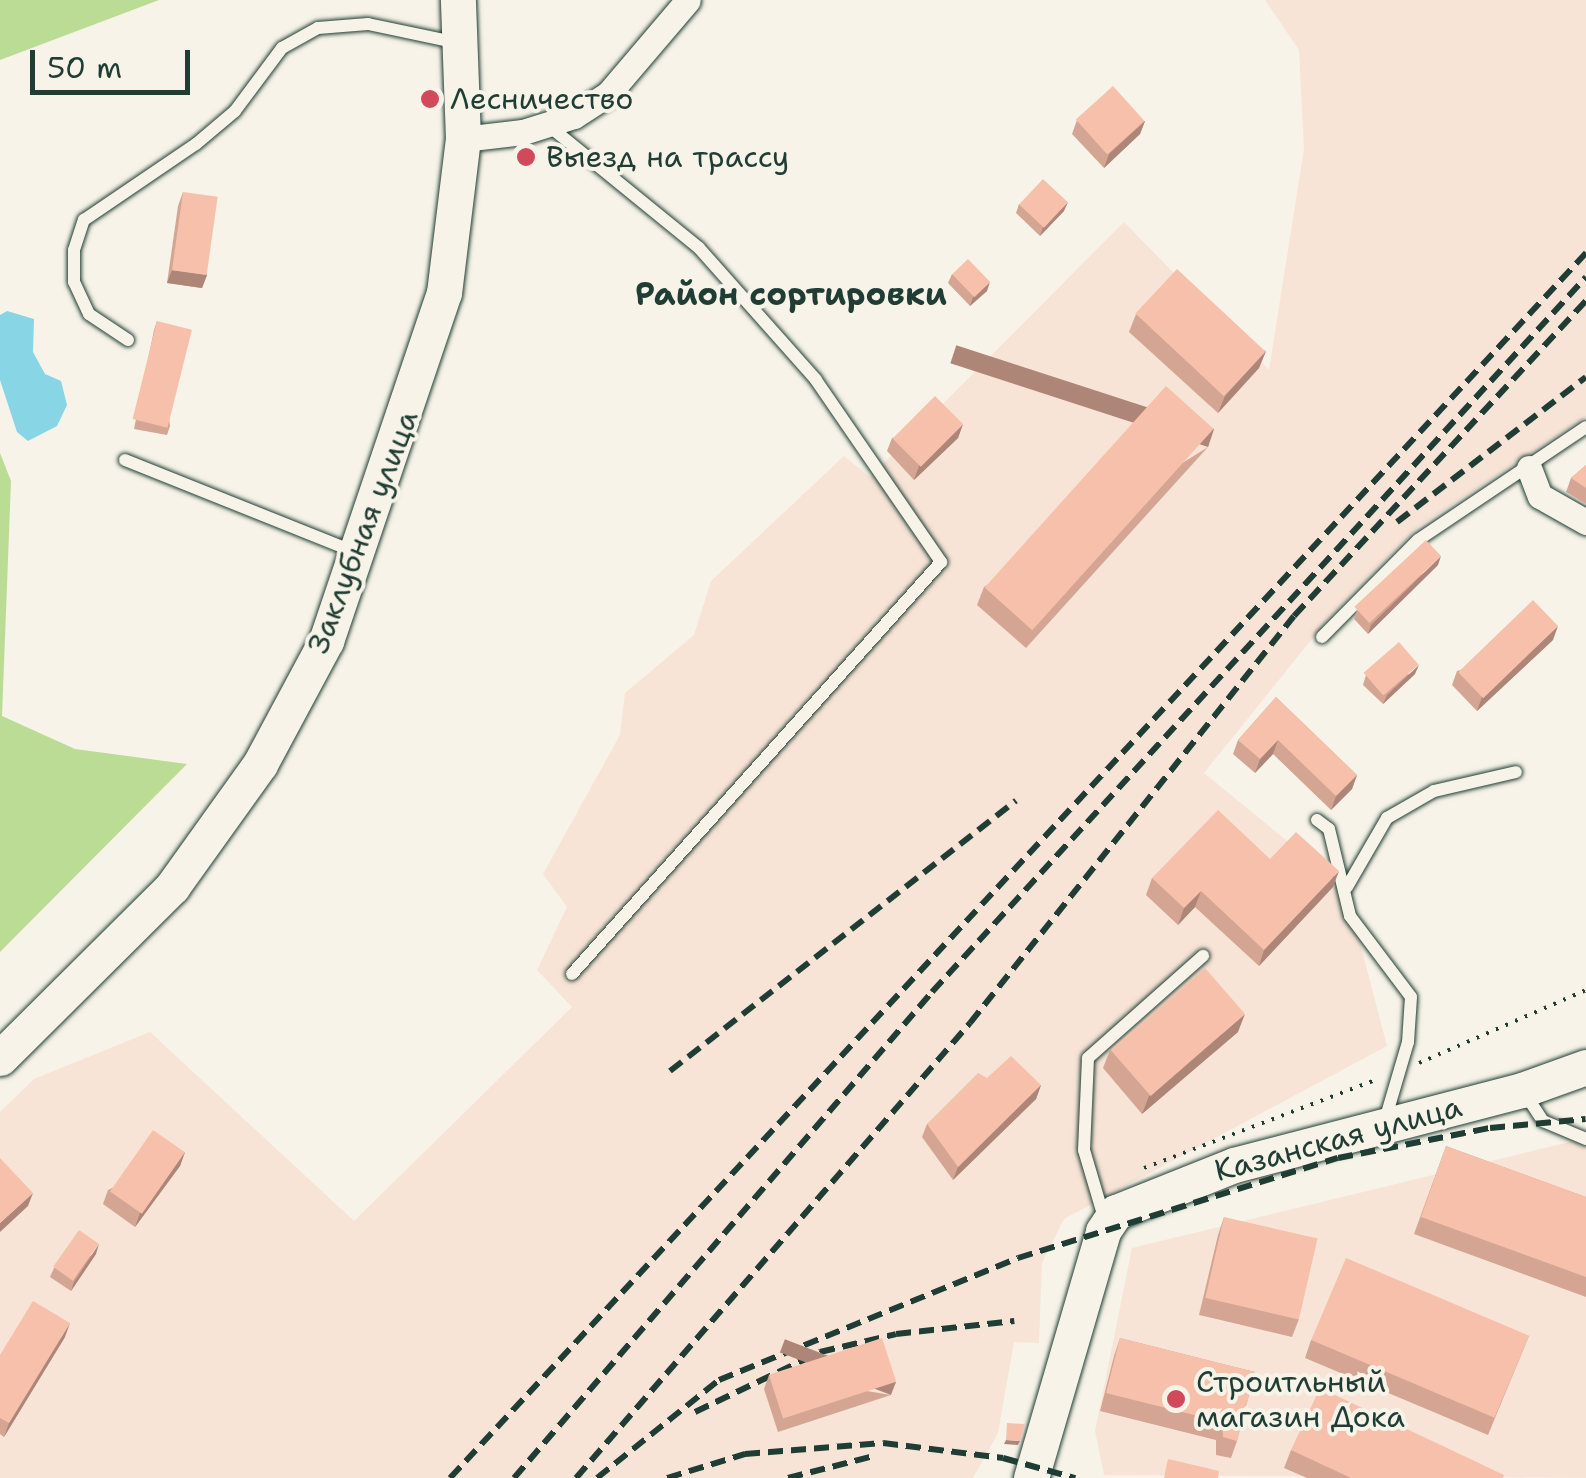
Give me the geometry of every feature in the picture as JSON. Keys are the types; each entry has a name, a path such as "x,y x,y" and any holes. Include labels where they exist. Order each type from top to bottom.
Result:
{"main road":[{"name":"Заклубная улица","path":"0,1058 183,871 260,764 326,641 360,554 444,294 463,139 458,0"},
{"name":"Казанская улица","path":"1101,1215 1170,1185 1522,1090 1586,1066"},
{"path":"1031,1478 1101,1215"}],"street":[{"path":"463,139 549,126 608,94 688,0"},
{"path":"1528,468 1540,496 1586,522"}],"lane":[{"path":"128,340 103,329 74,282 74,250 84,220 120,189 196,144 235,110 282,48 318,28 368,24 461,43"},
{"path":"549,126 699,248 816,380 940,562 572,974"},
{"path":"1322,638 1418,540 1586,427"},
{"path":"125,460 360,554"},
{"path":"1346,889 1386,818 1434,791 1516,772"},
{"path":"1317,820 1329,828 1350,916 1411,997 1399,1072 1383,1127"},
{"path":"1101,1215 1084,1150 1088,1058 1203,956"},
{"path":"1522,1090 1543,1121 1586,1138"}],"path":[{"path":"1101,1215 1399,1072 1586,990"}],"shaded area":[{"path":"1265,0 1586,0 1586,417 1418,527 1328,619 1204,773 1346,889 1387,1046 1064,1219 1042,1263 1039,1343 1014,1342 998,1433 973,1478 0,1478 0,1112 34,1079 150,1032 354,1221 572,1007 537,970 567,907 543,874 620,735 625,693 694,635 711,581 844,456 870,477 1124,222 1269,370 1304,149 1299,50"},
{"path":"1586,1138 1586,1478 1104,1475 1095,1431 1132,1248"}],"green space":[{"path":"0,0 159,0 0,60"},
{"path":"0,453 11,481 2,716 75,749 187,764 0,952"}],"water":[{"path":"7,311 34,319 33,352 45,374 61,381 67,405 57,426 28,441 17,432 0,380 0,315"}],"building":[{"path":"1113,86 1144,121 1107,154 1076,119"},
{"path":"1043,179 1068,202 1044,228 1019,205"},
{"path":"183,192 218,197 207,275 172,270"},
{"path":"968,259 990,282 974,297 952,274"},
{"path":"1177,269 1265,352 1224,396 1135,314"},
{"path":"157,321 192,330 167,428 133,419"},
{"path":"1166,386 1214,429 1032,630 985,587"},
{"path":"935,396 963,424 921,467 893,438"},
{"path":"1586,465 1586,488 1571,478"},
{"path":"1426,540 1441,556 1369,623 1354,607"},
{"path":"1533,600 1558,626 1483,698 1458,672"},
{"path":"1399,642 1419,665 1383,695 1364,673"},
{"path":"1276,697 1357,775 1336,796 1278,740 1260,759 1238,740"},
{"path":"1218,810 1270,859 1296,832 1339,871 1264,950 1201,891 1184,908 1152,878"},
{"path":"1205,968 1245,1014 1151,1096 1111,1050"},
{"path":"1011,1056 1041,1085 958,1167 927,1124 978,1073 987,1078"},
{"path":"153,1130 185,1152 142,1214 110,1191"},
{"path":"1446,1146 1586,1197 1586,1277 1421,1217"},
{"path":"0,1158 33,1193 0,1223"},
{"path":"1224,1217 1318,1239 1299,1319 1205,1298"},
{"path":"79,1230 99,1244 73,1281 53,1267"},
{"path":"1346,1258 1529,1336 1494,1418 1311,1340"},
{"path":"33,1301 70,1323 9,1423 0,1418 0,1355"},
{"path":"882,1338 896,1382 783,1419 769,1375"},
{"path":"1120,1338 1255,1372 1237,1441 1223,1437 1222,1422 1106,1393"},
{"path":"1320,1388 1504,1475 1503,1478 1351,1478 1291,1450"},
{"path":"1007,1423 1025,1424 1020,1441 1006,1440"},
{"path":"1168,1459 1219,1471 1218,1478 1164,1478"}],"railway":[{"path":"450,1478 1586,253"},
{"path":"514,1478 932,992 1586,277"},
{"path":"576,1478 970,1023 1294,616 1586,301"},
{"path":"1397,522 1586,377"},
{"path":"670,1071 1016,801"},
{"path":"597,1478 719,1380 1018,1258 1338,1158 1490,1128 1586,1119"},
{"path":"695,1412 820,1352 896,1334 1014,1321"},
{"path":"667,1478 745,1454 883,1443 1003,1458 1075,1478"},
{"path":"788,1478 870,1457"}],"place":[{"name":"Лесничество","path":"430,99"},
{"name":"Выезд на трассу","path":"526,157"},
{"name":"Строитльный магазин Дока","path":"1176,1399"}],"district":[{"name":"Район сортировки","path":"791,294"}]}
